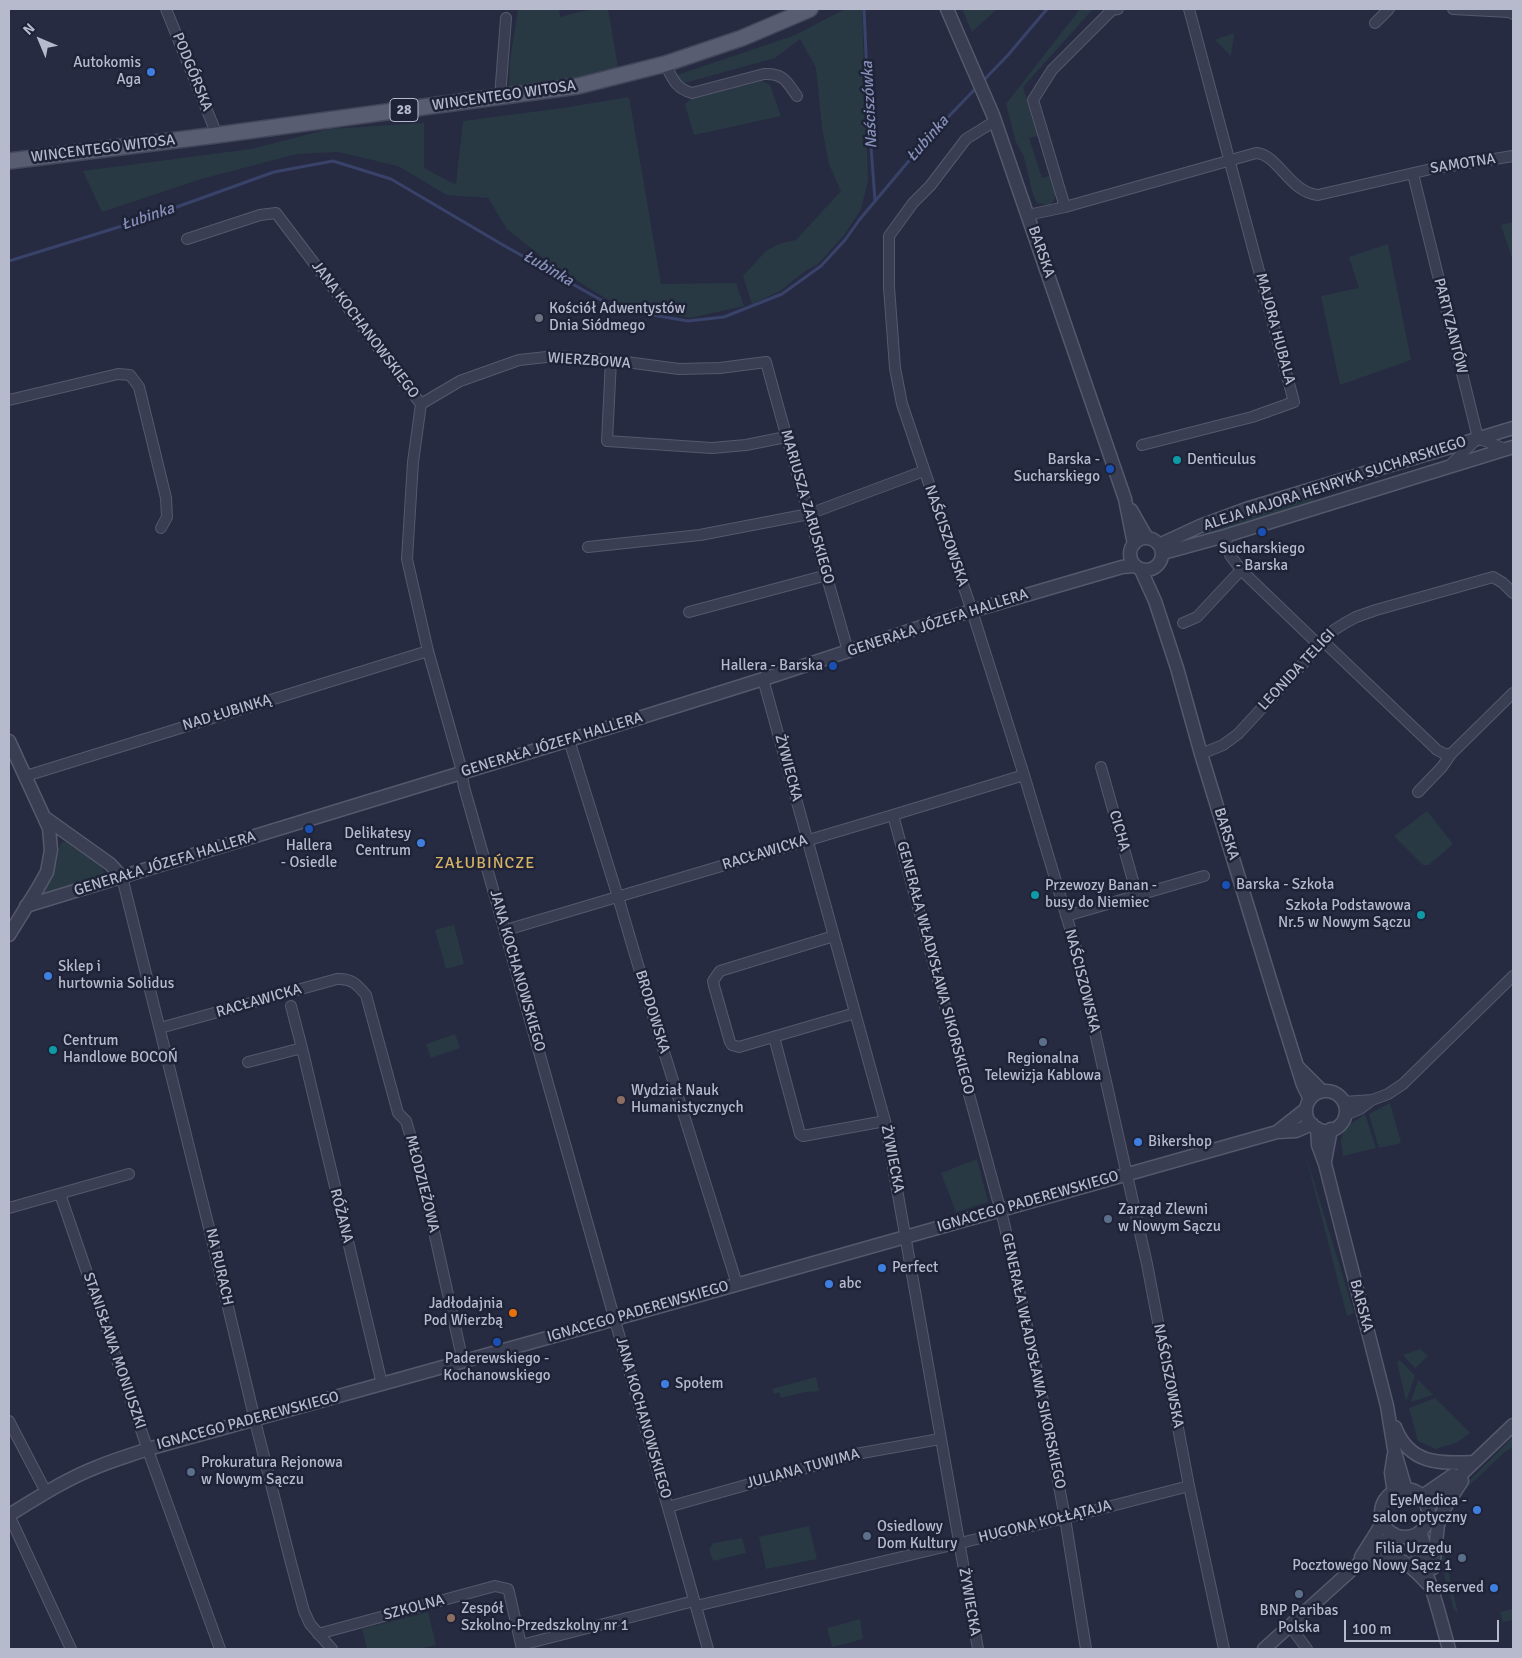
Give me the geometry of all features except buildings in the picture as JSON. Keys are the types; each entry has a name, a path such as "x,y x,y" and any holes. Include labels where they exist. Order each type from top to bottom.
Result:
{"main road":[{"name":"WINCENTEGO WITOSA","path":"9,160 217,135 578,86 665,64 742,38 810,9"}],"street":[{"name":"PODGÓRSKA","path":"166,9 217,135"},
{"name":"BARSKA","path":"947,9 994,118 1125,499 1135,558 1155,601 1177,668 1201,754 1308,1104"},
{"path":"1065,207 1033,100 1052,70 1112,10 1118,9"},
{"name":"MAJORA HUBALA","path":"1142,445 1252,417 1294,402 1189,9"},
{"path":"1375,23 1389,9"},
{"path":"1453,9 1509,12 1513,14"},
{"path":"500,97 506,18"},
{"path":"665,64 676,84 682,90 692,93 764,74 772,74 780,75 786,80 797,96"},
{"name":"NAŚCISZOWSKA","path":"994,118 966,138 935,179 913,203 889,236 889,286 895,368 902,404 972,611 1076,948 1146,1264 1189,1486 1224,1649"},
{"name":"SAMOTNA","path":"1230,160 1256,153 1265,155 1299,188 1310,194 1318,195 1431,169 1513,156"},
{"path":"1028,215 1065,207 1230,160"},
{"name":"PARTYZANTÓW","path":"1412,174 1478,438"},
{"name":"JANA KOCHANOWSKIEGO","path":"187,240 260,215 276,213 421,404 414,462 407,558 428,651 708,1649"},
{"name":"WIERZBOWA","path":"421,404 460,381 519,360 556,356 611,360 680,369 720,368 766,362"},
{"path":"611,360 607,441 712,448 746,445 786,436"},
{"name":"MARIUSZA ZARUSKIEGO","path":"766,362 848,651"},
{"path":"9,400 118,374 130,375 139,387 166,498 168,517 161,528"},
{"name":"ALEJA MAJORA HENRYKA SUCHARSKIEGO","path":"1161,549 1200,526 1246,509 1513,428"},
{"path":"1449,466 1478,438 1509,448"},
{"name":"ALEJA MAJORA HENRYKA SUCHARSKIEGO","path":"1161,549 1225,536 1509,448"},
{"path":"588,547 700,535 809,514 924,472"},
{"name":"BARSKA","path":"1125,499 1147,538"},
{"path":"1225,536 1230,555 1241,570 1437,750 1445,754 1451,754"},
{"path":"1147,538 1152,539 1161,549 1160,563 1148,571 1135,558 1138,541 1147,538"},
{"name":"GENERAŁA JÓZEFA HALLERA","path":"26,906 570,740 972,611 1122,567 1135,558"},
{"name":"BARSKA","path":"1155,568 1155,601"},
{"path":"1183,622 1197,617 1241,570"},
{"path":"689,612 827,575"},
{"name":"LEONIDA TELIGI","path":"1201,754 1223,745 1238,734 1334,630 1356,617 1493,577 1497,578 1513,593"},
{"name":"NAD ŁUBINKĄ","path":"26,776 428,651"},
{"name":"ŻYWIECKA","path":"763,679 885,1121 978,1649"},
{"path":"1418,792 1442,767 1451,754 1513,693"},
{"name":"BRODOWSKA","path":"570,740 659,1036 737,1284"},
{"path":"9,741 44,818 51,841 47,872 9,935"},
{"name":"CICHA","path":"1101,767 1137,895"},
{"name":"RACŁAWICKA","path":"506,930 1024,775"},
{"name":"GENERAŁA WŁADYSŁAWA SIKORSKIEGO","path":"893,815 1000,1209 1038,1375 1065,1518 1086,1649"},
{"path":"44,818 110,864 122,877"},
{"path":"1066,916 1204,876"},
{"name":"NA RURACH","path":"122,877 214,1244 255,1420 304,1611 310,1624 332,1649"},
{"path":"834,936 720,971 716,974 714,986 732,1045 739,1047 855,1013"},
{"path":"1344,1108 1360,1109 1372,1100 1388,1094 1403,1084 1513,976"},
{"name":"RACŁAWICKA","path":"160,1028 337,979 344,979 357,984"},
{"name":"MŁODZIEŻOWA","path":"357,984 366,995 398,1113 406,1121 419,1164 462,1362"},
{"name":"RÓŻANA","path":"291,1006 382,1384"},
{"path":"774,1037 800,1134 803,1136 885,1121"},
{"path":"248,1062 302,1048"},
{"name":"BARSKA","path":"1298,1067 1322,1091"},
{"path":"1322,1091 1334,1093 1340,1097 1344,1108 1339,1125 1331,1129 1323,1130 1314,1126 1308,1119 1308,1104 1315,1094 1322,1091"},
{"name":"IGNACEGO PADEREWSKIEGO","path":"1277,1132 1308,1104"},
{"name":"BARSKA","path":"1314,1126 1387,1406 1394,1449 1391,1473 1400,1491"},
{"name":"IGNACEGO PADEREWSKIEGO","path":"9,1515 46,1492 98,1466 148,1449 1277,1132 1296,1131 1314,1126"},
{"name":"BARSKA","path":"1325,1164 1331,1129"},
{"path":"9,1208 129,1174"},
{"name":"STANISŁAWA MONIUSZKI","path":"60,1194 148,1449 220,1649"},
{"path":"1387,1406 1403,1444 1412,1452 1430,1461 1447,1463 1473,1462"},
{"path":"9,1421 46,1492"},
{"path":"1424,1502 1473,1462 1513,1425"},
{"name":"JULIANA TUWIMA","path":"668,1507 856,1454 940,1439"},
{"path":"1432,1588 1438,1525 1444,1509 1473,1462"},
{"name":"HUGONA KOŁŁĄTAJA","path":"522,1647 695,1603 1065,1518 1189,1486"},
{"path":"1400,1491 1414,1492 1424,1502 1428,1520 1414,1534 1399,1536 1387,1528 1383,1522 1381,1515 1385,1501 1400,1491"},
{"path":"9,1515 71,1649"},
{"path":"1358,1564 1365,1548 1376,1535 1383,1522"},
{"path":"1264,1649 1394,1534"},
{"path":"1414,1534 1433,1568"},
{"path":"1414,1534 1415,1548 1432,1588 1448,1649"},
{"path":"1358,1564 1388,1556 1395,1558 1413,1568 1432,1588"},
{"name":"SZKOLNA","path":"318,1634 495,1586 508,1589 522,1647"},
{"path":"1290,1626 1307,1649"}],"shaded area":[{"path":"518,9 559,9 560,17 592,9 608,9 618,68 572,80 509,87 510,60"},
{"path":"845,9 862,9 868,181 861,209 845,234 818,264 804,272 780,291 752,304 743,276 766,251 781,243 796,240 841,191 829,164 822,128 816,68 800,39 775,58 688,82 679,82 677,75 793,36"},
{"path":"962,9 997,9 972,32"},
{"path":"1080,9 1093,9 1023,87 1038,136 1029,138 1042,178 1050,176 1055,191 1055,198 1050,205 1037,203 1033,195 1024,157 1016,142 1006,104"},
{"path":"1234,33 1231,56 1215,40"},
{"path":"762,81 770,85 781,116 694,135 685,104 691,99"},
{"path":"629,97 661,284 736,283 744,306 690,318 628,307 605,298 552,265 507,229 488,198 447,195 398,166 338,152 297,154 201,179 102,212 83,171 251,149 329,129 424,123 424,168 456,185 463,121"},
{"path":"1513,222 1513,261 1501,225"},
{"path":"1388,244 1411,360 1340,385 1321,296 1359,288 1349,257"},
{"path":"1313,494 1315,502 1183,543 1181,538 1208,527"},
{"path":"1427,811 1453,844 1429,865 1423,865 1394,836"},
{"path":"62,842 66,842 102,867 104,873 101,878 46,893 44,889 54,872"},
{"path":"454,925 464,964 446,969 435,930"},
{"path":"455,1034 460,1048 431,1058 426,1044"},
{"path":"1390,1103 1401,1143 1379,1148 1369,1114"},
{"path":"1365,1114 1376,1148 1343,1156 1341,1140 1344,1129"},
{"path":"1304,1149 1354,1313 1347,1316"},
{"path":"977,1159 988,1202 956,1212 941,1173"},
{"path":"1420,1349 1428,1356 1415,1368 1403,1355"},
{"path":"1400,1360 1415,1376 1406,1401 1397,1362"},
{"path":"816,1377 819,1391 805,1392 781,1398 779,1392 774,1394 772,1389"},
{"path":"1418,1380 1433,1395 1411,1402"},
{"path":"1435,1398 1470,1433 1458,1442 1436,1449 1418,1441 1409,1408"},
{"path":"1513,1437 1513,1447 1506,1451 1459,1495 1459,1491"},
{"path":"809,1526 817,1559 766,1569 759,1537"},
{"path":"742,1538 746,1553 713,1561 709,1549 714,1543"},
{"path":"1442,1545 1458,1613 1454,1610 1445,1578 1441,1553"},
{"path":"1513,1609 1513,1620 1503,1622 1500,1612"},
{"path":"428,1612 436,1645 418,1649 367,1649 362,1629"},
{"path":"860,1619 863,1639 832,1647 827,1628"}],"waterway":[{"name":"Naściszówka","path":"864,9 875,200"},
{"name":"Łubinka","path":"983,81 1047,9"},
{"name":"Łubinka","path":"9,261 135,222 274,172 333,161 391,179 617,309 688,321 724,317 782,294 821,266 845,240 860,219 929,137 977,87"}],"place":[{"name":"Autokomis Aga","path":"151,72"},
{"name":"Kościół Adwentystów Dnia Siódmego","path":"539,318"},
{"name":"Denticulus","path":"1177,460"},
{"name":"Barska - Sucharskiego","path":"1110,469"},
{"name":"Sucharskiego - Barska","path":"1262,532"},
{"name":"Hallera - Barska","path":"833,666"},
{"name":"Hallera - Osiedle","path":"309,829"},
{"name":"Delikatesy Centrum","path":"421,843"},
{"name":"Barska - Szkoła","path":"1226,885"},
{"name":"Przewozy Banan - busy do Niemiec","path":"1035,895"},
{"name":"Szkoła Podstawowa Nr.5 w Nowym Sączu","path":"1421,915"},
{"name":"Sklep i hurtownia Solidus","path":"48,976"},
{"name":"Regionalna Telewizja Kablowa","path":"1043,1042"},
{"name":"Centrum Handlowe BOCOŃ","path":"53,1050"},
{"name":"Wydział Nauk Humanistycznych","path":"621,1100"},
{"name":"Bikershop","path":"1138,1142"},
{"name":"Zarząd Zlewni w Nowym Sączu","path":"1108,1219"},
{"name":"Perfect","path":"882,1268"},
{"name":"abc","path":"829,1284"},
{"name":"Jadłodajnia Pod Wierzbą","path":"513,1313"},
{"name":"Paderewskiego - Kochanowskiego","path":"497,1342"},
{"name":"Społem","path":"665,1384"},
{"name":"Prokuratura Rejonowa w Nowym Sączu","path":"191,1472"},
{"name":"EyeMedica - salon optyczny","path":"1477,1510"},
{"name":"Osiedlowy Dom Kultury","path":"867,1536"},
{"name":"Filia Urzędu Pocztowego Nowy Sącz 1","path":"1462,1558"},
{"name":"Reserved","path":"1494,1588"},
{"name":"BNP Paribas Polska","path":"1299,1594"},
{"name":"Zespół Szkolno-Przedszkolny nr 1","path":"451,1618"}],"district":[{"name":"ZAŁUBIŃCZE","path":"485,864"}]}
